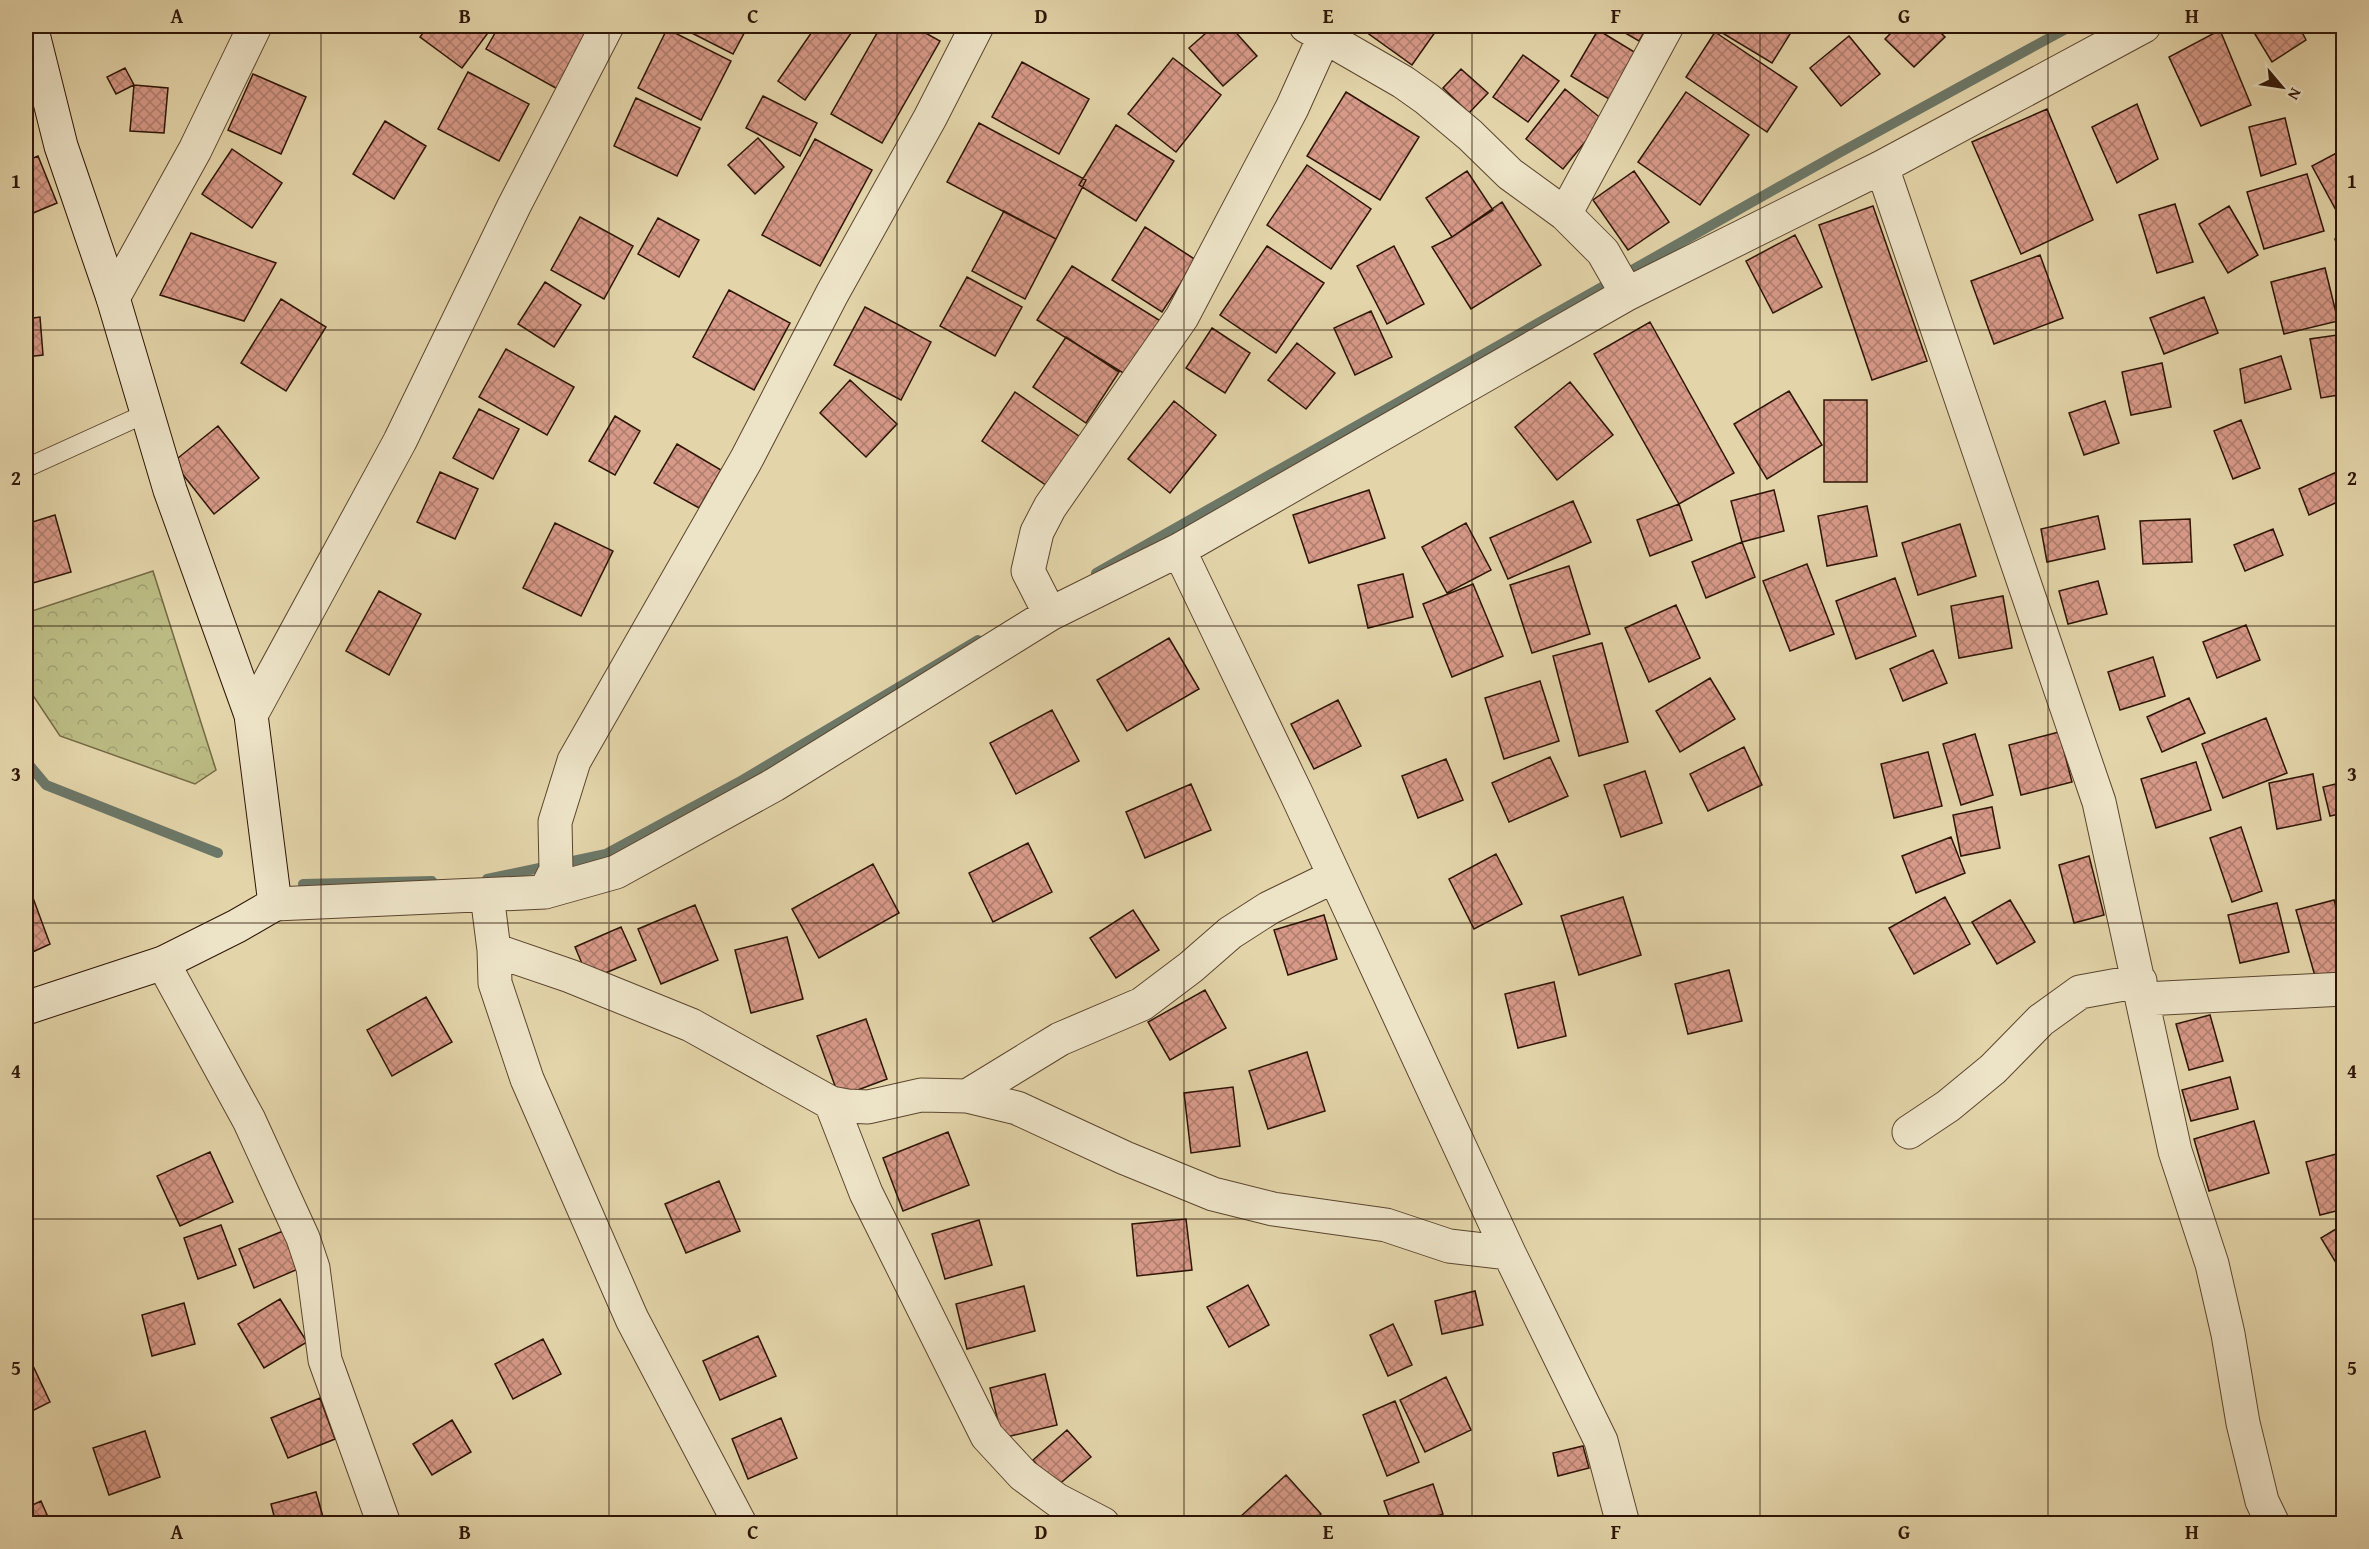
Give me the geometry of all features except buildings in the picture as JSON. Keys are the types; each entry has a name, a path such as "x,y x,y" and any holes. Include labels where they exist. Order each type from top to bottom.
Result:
{"street":[{"path":"30,26 61,146 113,298 170,490 251,715 275,904"},
{"path":"113,298 195,150 255,26"},
{"path":"251,715 400,441 514,206 607,26"},
{"path":"551,881 555,822 574,761 746,460 832,294 930,118 977,26"},
{"path":"1565,214 1668,26"},
{"path":"26,1008 162,963 237,926 275,904 487,895 551,881 616,872 774,785 1047,608 1179,550 1616,275 1882,167 2144,26"},
{"path":"1047,608 1028,571 1037,532 1050,507 1182,317 1292,108 1320,29 1427,99 1470,135 1510,174 1565,214 1616,275"},
{"path":"1882,167 2099,802 2142,990 2175,1151 2212,1264 2228,1334 2243,1423 2262,1501 2273,1524"},
{"path":"1179,550 1509,1253 1601,1441 1623,1524"},
{"path":"967,1096 1060,1039 1142,1004 1191,967 1230,933 1269,908 1334,877"},
{"path":"487,895 494,950 495,983 531,1090 632,1320 740,1524"},
{"path":"494,950 570,976 691,1025 831,1102 847,1106 868,1107 921,1095 967,1096 1017,1108 1125,1158 1213,1194 1273,1209 1386,1225 1449,1246 1509,1253"},
{"path":"162,963 249,1120 303,1238 313,1268 325,1360 384,1524"},
{"path":"1909,1132 1948,1106 1993,1070 2041,1020 2080,992 2343,989"},
{"path":"831,1102 866,1193 987,1436 1023,1475 1057,1500 1093,1521"}],"lane":[{"path":"26,468 147,413"}],"green space":[{"path":"153,571 216,770 195,784 60,736 26,685 26,613"}],"waterway":[{"path":"1096,573 1839,153 2071,26"},
{"path":"487,879 606,854 739,782 978,640"},
{"path":"26,761 46,785 218,853"},
{"path":"303,884 432,881"}]}
